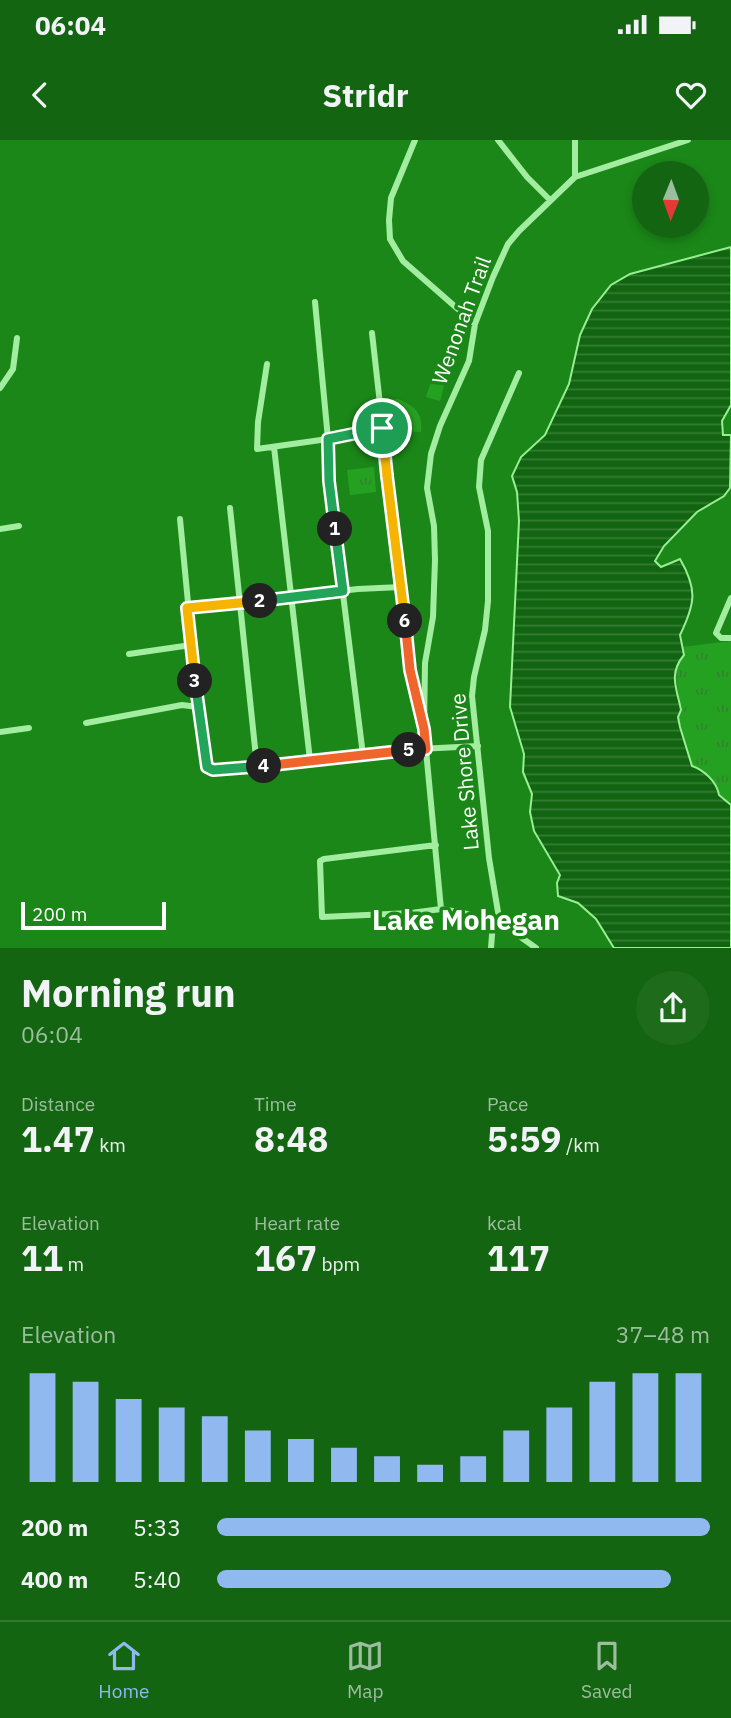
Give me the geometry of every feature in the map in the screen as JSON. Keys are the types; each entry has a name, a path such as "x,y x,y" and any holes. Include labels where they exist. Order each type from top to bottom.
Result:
{"street":[{"path":"415,140 391,198 390,239 402,261 475,324"},
{"path":"498,140 527,177 550,200"},
{"path":"575,140 575,177"},
{"name":"Wenonah Trail","path":"441,909 424,729 425,663 433,617 435,560 434,526 427,488 431,454 440,426 469,361 475,324 509,244 575,177 688,140"},
{"path":"315,302 328,439 329,481 363,755"},
{"path":"372,333 410,670 424,729"},
{"path":"0,387 13,369 18,338"},
{"path":"267,365 258,422 257,449 382,428"},
{"name":"Lake Shore Drive","path":"491,948 496,923 472,689 485,630 488,601 488,531 479,486 481,460 519,373"},
{"path":"274,447 310,760"},
{"path":"230,508 257,767"},
{"path":"180,519 191,645 207,767 213,770 257,767 478,746"},
{"path":"0,529 19,526"},
{"path":"187,608 401,587"},
{"path":"731,598 716,633 718,636 731,638"},
{"path":"130,654 191,645"},
{"path":"86,723 182,705 198,708"},
{"path":"0,732 29,728"},
{"path":"436,845 320,861 323,917 441,909 496,923 536,948"}],"green space":[{"path":"433,375 446,378 440,401 426,397"},
{"path":"398,399 417,411 421,420 421,432 392,431 387,427 384,400"},
{"path":"374,467 376,492 350,495 347,470"},
{"path":"731,641 731,805 719,795 709,777 691,766 678,717 681,710 675,669 684,655 683,647"}],"shaded area":[{"path":"731,247 731,405 722,421 723,435 731,435 730,488 724,496 697,512 664,546 655,561 661,567 680,559 692,588 689,614 680,635 684,655 675,675 681,710 678,717 692,766 709,777 719,795 731,805 731,948 614,948 596,919 578,903 558,896 557,883 560,875 534,831 530,812 532,794 523,772 524,754 510,707 519,521 517,492 512,476 521,457 545,435 569,384 580,335 592,309 611,285 630,274"}],"district":[{"name":"Lake Mohegan","path":"466,919"}],"route":[{"path":"382,428 410,670 426,749 239,769 208,769 202,749 187,608 343,591 329,481 328,439 382,428"}]}
